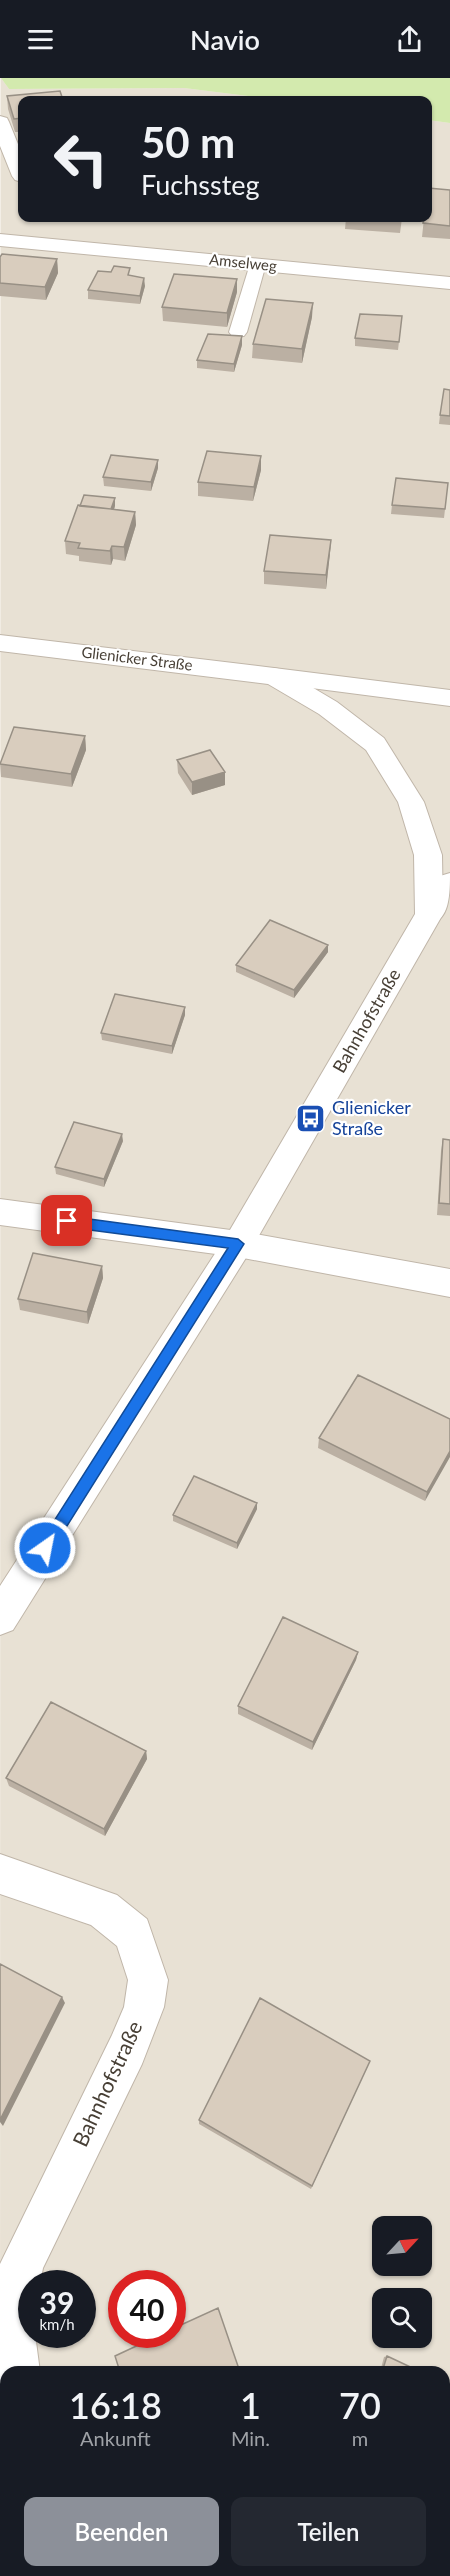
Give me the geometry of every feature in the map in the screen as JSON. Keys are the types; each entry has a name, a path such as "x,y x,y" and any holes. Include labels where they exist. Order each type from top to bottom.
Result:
{"street":[{"path":"0,122 18,166"},
{"name":"Amselweg","path":"0,240 34,234 258,264 450,283"},
{"name":"Glienicker Straße","path":"0,643 450,698"},
{"name":"Glienicker Straße","path":"273,676 328,708 375,744 411,802 428,855 429,915"},
{"name":"Bahnhofstraße","path":"0,1618 238,1244 429,915 450,883"},
{"path":"0,1212 238,1244 450,1283"},
{"name":"Bahnhofstraße","path":"0,1874 103,1909 133,1933 148,1980 144,2007 127,2049 22,2264 11,2320 16,2366"}],"lane":[{"path":"238,332 258,264"}],"shaded area":[{"path":"1,78 9,89 184,88 249,96 18,96 18,222 432,222 432,121 450,123 450,2366 0,2366"}],"green space":[{"path":"1,78 450,78 450,123 432,121 432,96 249,96 184,88 9,89"}],"building":[{"path":"60,91 62,96 18,96 18,118 14,119 7,96"},
{"path":"432,188 450,190 450,226 423,223 432,222"},
{"path":"2,254 57,259 45,287 0,283"},
{"path":"114,266 130,268 128,275 144,278 140,296 88,290 98,271 111,272"},
{"path":"174,274 237,279 227,313 162,307"},
{"path":"266,299 313,303 302,349 253,344"},
{"path":"360,314 402,316 399,342 355,338"},
{"path":"208,334 242,336 234,364 197,360"},
{"path":"444,389 450,390 450,416 440,415"},
{"path":"207,451 261,456 254,487 198,482"},
{"path":"111,455 158,460 151,482 103,477"},
{"path":"396,478 448,483 445,509 392,505"},
{"path":"84,495 115,498 111,509 80,506"},
{"path":"78,505 135,512 124,547 112,546 110,551 78,548 80,543 65,541"},
{"path":"270,535 331,540 326,575 264,571"},
{"path":"14,727 85,736 71,774 0,764"},
{"path":"210,750 225,772 192,782 177,760"},
{"path":"270,920 328,945 294,990 236,965"},
{"path":"115,994 185,1007 172,1046 101,1033"},
{"path":"74,1122 122,1134 104,1179 55,1167"},
{"path":"443,1139 450,1140 450,1204 439,1203"},
{"path":"33,1253 102,1266 87,1312 18,1299"},
{"path":"358,1375 450,1419 450,1451 427,1492 319,1438"},
{"path":"194,1476 257,1503 237,1543 173,1515"},
{"path":"283,1617 358,1652 313,1742 238,1706"},
{"path":"51,1702 146,1751 104,1829 6,1778"},
{"path":"0,1964 62,1997 0,2120"},
{"path":"260,1998 370,2061 312,2186 199,2120"},
{"path":"218,2308 238,2366 118,2366 115,2356 132,2348 186,2348 186,2323"},
{"path":"387,2356 408,2366 384,2366"}],"place":[{"name":"Glienicker Straße","path":"311,1118"}],"route":[{"path":"45,1548 238,1244 67,1221"}]}
